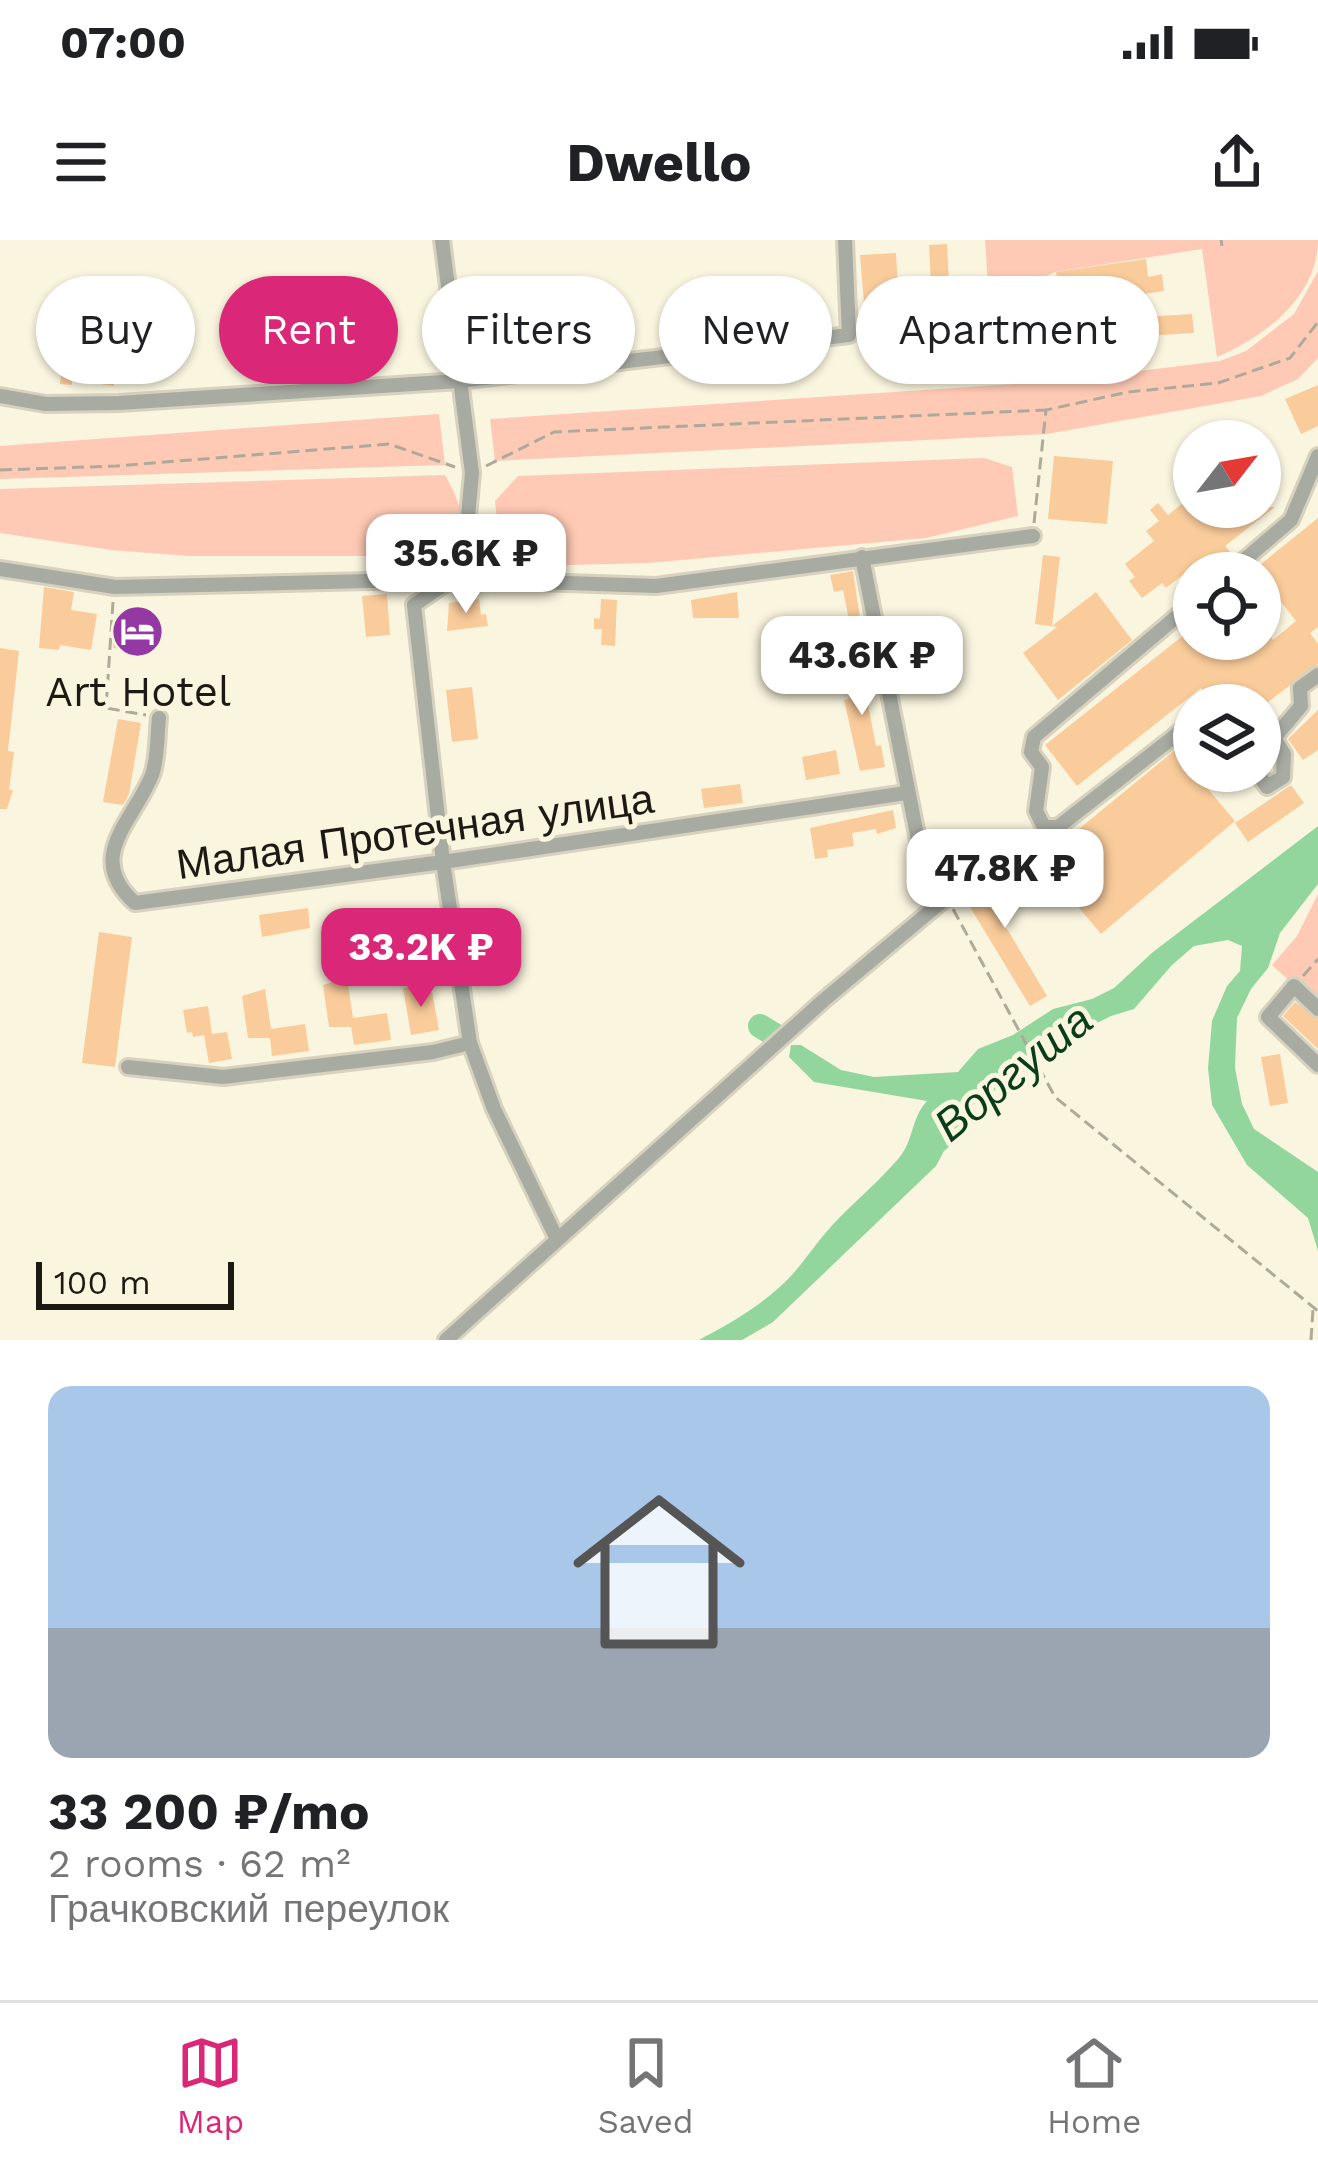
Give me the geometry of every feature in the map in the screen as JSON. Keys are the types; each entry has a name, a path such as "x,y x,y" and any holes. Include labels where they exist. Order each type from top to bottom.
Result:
{"street":[{"path":"442,240 446,276"},
{"path":"635,360 849,335 845,240"},
{"path":"0,396 46,404 119,403 422,383"},
{"path":"459,384 472,473 464,560 452,579 414,605 443,862 470,1043 494,1109 556,1238"},
{"path":"1254,552 1291,520 1318,455"},
{"path":"0,569 115,587 452,579 656,586 1033,536"},
{"path":"862,556 921,855 947,896"},
{"path":"1173,620 1034,737 1031,752 1042,767 1036,811 1044,827 1058,827 1173,737"},
{"path":"1281,730 1301,706 1300,688 1318,675"},
{"name":"Малая Протечная улица","path":"159,718 153,772 113,845 112,870 118,887 135,903 906,793"},
{"path":"1281,749 1281,778"},
{"path":"446,1340 824,1000 970,878"},
{"path":"1318,1009 1294,986 1268,1017 1318,1065"},
{"path":"128,1067 223,1077 433,1052 470,1043"}],"path":[{"path":"0,470 116,466 389,444 472,473 554,432 1046,410 1128,392 1217,383 1290,358 1318,322"},
{"path":"1033,536 1046,410"},
{"path":"115,587 106,707 159,718"},
{"path":"947,896 1055,1097 1316,1309 1311,1340"},
{"path":"1294,986 1318,959"}],"shaded area":[{"path":"985,240 1318,240 1316,260 1299,296 1270,326 1217,357 1202,249 1046,276 987,276"},
{"path":"1318,271 1318,358 1298,379 1261,396 1047,434 495,461 490,419 1013,384 1159,384 1159,369 1220,361 1246,351 1294,314"},
{"path":"439,414 445,465 0,479 0,446"},
{"path":"984,458 1012,467 1018,516 926,538 649,563 532,566 499,538 495,501 518,476"},
{"path":"445,475 460,516 443,556 189,556 0,533 0,489"},
{"path":"1318,894 1318,1007 1272,965 1297,936"}],"water":[{"name":"Воргуша","path":"1318,826 1318,884 1280,933 1268,968 1237,1018 1235,1068 1242,1104 1254,1129 1318,1172 1318,1251 1308,1218 1247,1165 1212,1105 1208,1068 1212,1021 1227,986 1240,971 1242,946 1228,940 1194,946 1134,1009 1085,1029 976,1102 959,1123 958,1139 936,1166 773,1322 742,1340 699,1340 748,1312 791,1276 832,1225 899,1158 927,1101 814,1082 789,1057 791,1045 801,1045 841,1070 874,1077 958,1072 978,1049 1013,1035 1053,1009 1114,988 1153,952"}],"building":[{"path":"947,244 949,276 931,276 929,245"},
{"path":"896,253 897,276 862,276 860,255"},
{"path":"1146,259 1148,276 1057,276 1056,272"},
{"path":"1192,314 1194,333 1159,335 1159,316"},
{"path":"1318,385 1318,426 1301,434 1285,399"},
{"path":"1054,456 1113,461 1107,524 1048,519"},
{"path":"1158,503 1168,515 1173,511 1173,528 1248,528 1225,546 1230,552 1173,552 1173,583 1166,588 1162,583 1142,598 1129,581 1135,577 1125,564 1154,541 1146,531 1159,521 1150,510"},
{"path":"1318,518 1318,627 1310,633 1318,644 1318,664 1281,692 1281,684 1173,684 1173,710 1077,786 1045,745 1173,644 1173,660 1281,660 1281,633 1296,621 1281,602 1281,552 1276,552"},
{"path":"1043,555 1060,557 1052,626 1096,592 1132,640 1058,700 1023,653 1057,627 1035,624"},
{"path":"853,571 863,638 846,642 843,627 850,625 843,590 834,592 830,575"},
{"path":"44,587 74,592 71,610 97,614 91,650 60,645 59,650 39,648"},
{"path":"737,592 739,618 693,618 691,600"},
{"path":"387,594 390,635 366,637 362,596"},
{"path":"479,599 488,626 447,631 449,603"},
{"path":"601,599 617,600 615,646 601,645 602,629 594,629"},
{"path":"115,624 145,627 144,651 113,648"},
{"path":"0,648 19,651 8,751 14,752 9,790 13,790 7,809 0,809"},
{"path":"867,661 871,683 864,684 885,767 860,771 844,700 849,699 844,665"},
{"path":"472,687 478,739 452,742 446,690"},
{"path":"1318,710 1318,750 1303,760 1288,739"},
{"path":"118,719 141,723 123,805 103,802"},
{"path":"836,750 840,774 806,780 802,757"},
{"path":"1173,752 1173,792 1210,792 1235,821 1101,934 1040,861"},
{"path":"740,784 743,803 704,808 701,789"},
{"path":"1291,785 1304,803 1248,842 1235,823"},
{"path":"893,810 896,828 877,834 876,829 852,833 854,846 827,850 828,857 815,859 810,828"},
{"path":"1011,868 1024,890 994,907 1047,996 1030,1006 964,897"},
{"path":"308,908 310,928 262,937 259,915"},
{"path":"99,932 132,937 115,1067 82,1063"},
{"path":"347,978 353,1018 387,1013 391,1040 354,1045 351,1027 329,1027 323,985"},
{"path":"416,986 432,992 439,1030 411,1035 403,988"},
{"path":"265,989 271,1029 305,1024 309,1051 272,1056 270,1038 248,1038 242,996"},
{"path":"1295,1002 1318,1020 1318,1049 1283,1016"},
{"path":"208,1006 212,1034 205,1035 227,1032 232,1059 209,1063 204,1035 187,1033 183,1010"},
{"path":"1280,1054 1288,1103 1270,1106 1261,1057"}],"waterway":[{"path":"760,1026 778,1037"}],"place":[{"name":"Art Hotel","path":"138,632"}]}
